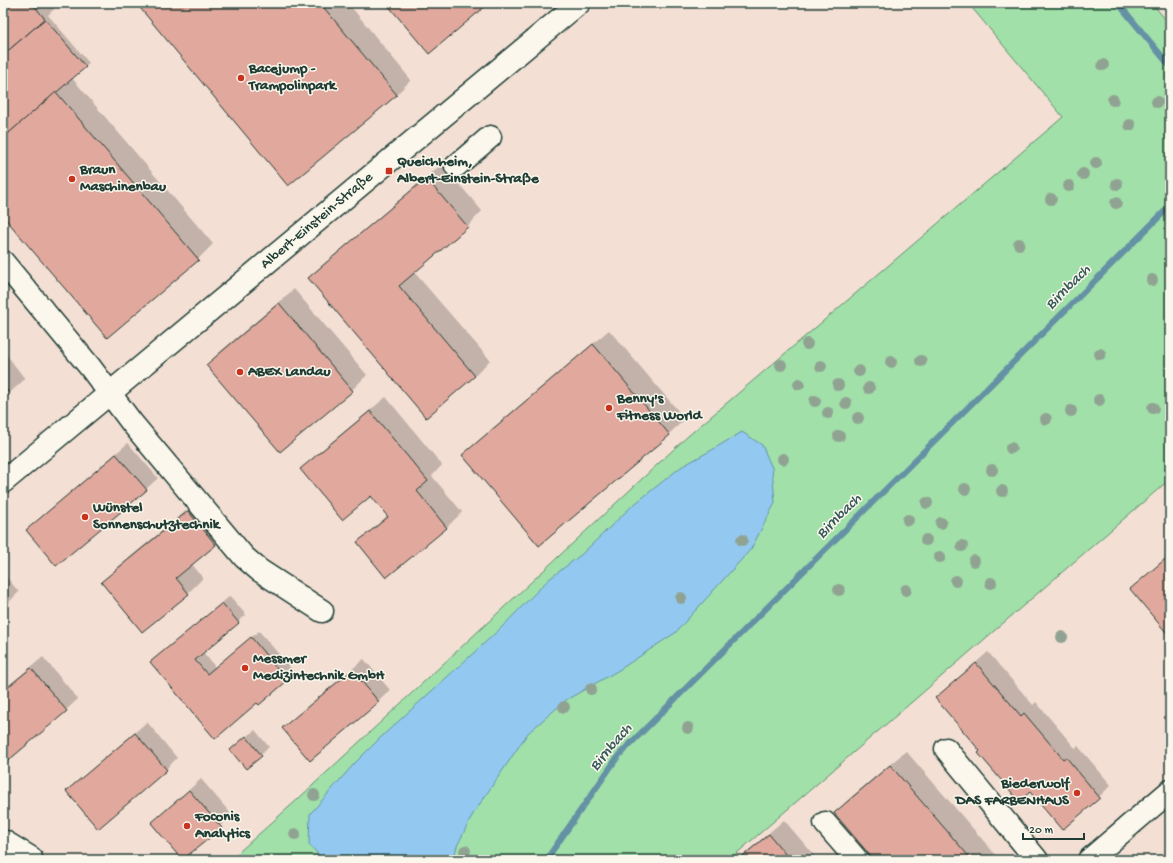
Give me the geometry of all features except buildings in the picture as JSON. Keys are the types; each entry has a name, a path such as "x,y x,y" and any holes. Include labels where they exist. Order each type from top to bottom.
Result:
{"street":[{"name":"Albert-Einstein-Straße","path":"3,482 579,3"},
{"path":"456,166 490,138"},
{"path":"3,262 90,367 132,423 244,557 259,570 322,612"},
{"path":"946,749 1037,860"},
{"path":"1089,860 1170,791"},
{"path":"825,823 857,860"},
{"path":"3,841 31,858"}],"shaded area":[{"path":"3,3 1170,3 1170,860 3,860"}],"green space":[{"path":"968,3 1152,3 1170,25 1170,479 729,860 230,860 298,799 688,436 1063,117"}],"water":[{"path":"742,432 762,445 772,468 775,503 751,549 675,633 619,670 566,700 528,733 473,814 457,846 453,860 323,860 309,844 310,814 354,764 380,738 500,629 548,580 582,554 632,506 681,467"}],"waterway":[{"name":"Birnbach","path":"1118,3 1170,66"},
{"name":"Birnbach","path":"546,860 619,755 1170,206"}],"place":[{"name":"Bacejump - Trampolinpark","path":"241,78"},
{"name":"Queichheim, Albert-Einstein-Straße","path":"389,171"},
{"name":"Braun Maschinenbau","path":"72,179"},
{"name":"ABEX Landau","path":"240,372"},
{"name":"Benny's Fitness World","path":"609,408"},
{"name":"Wünstel Sonnenschutztechnik","path":"85,517"},
{"name":"Messmer Medizintechnik GmbH","path":"245,668"},
{"name":"Biederwolf DAS FARBENHAUS","path":"1077,793"},
{"name":"Foconis Analytics","path":"187,826"}]}
